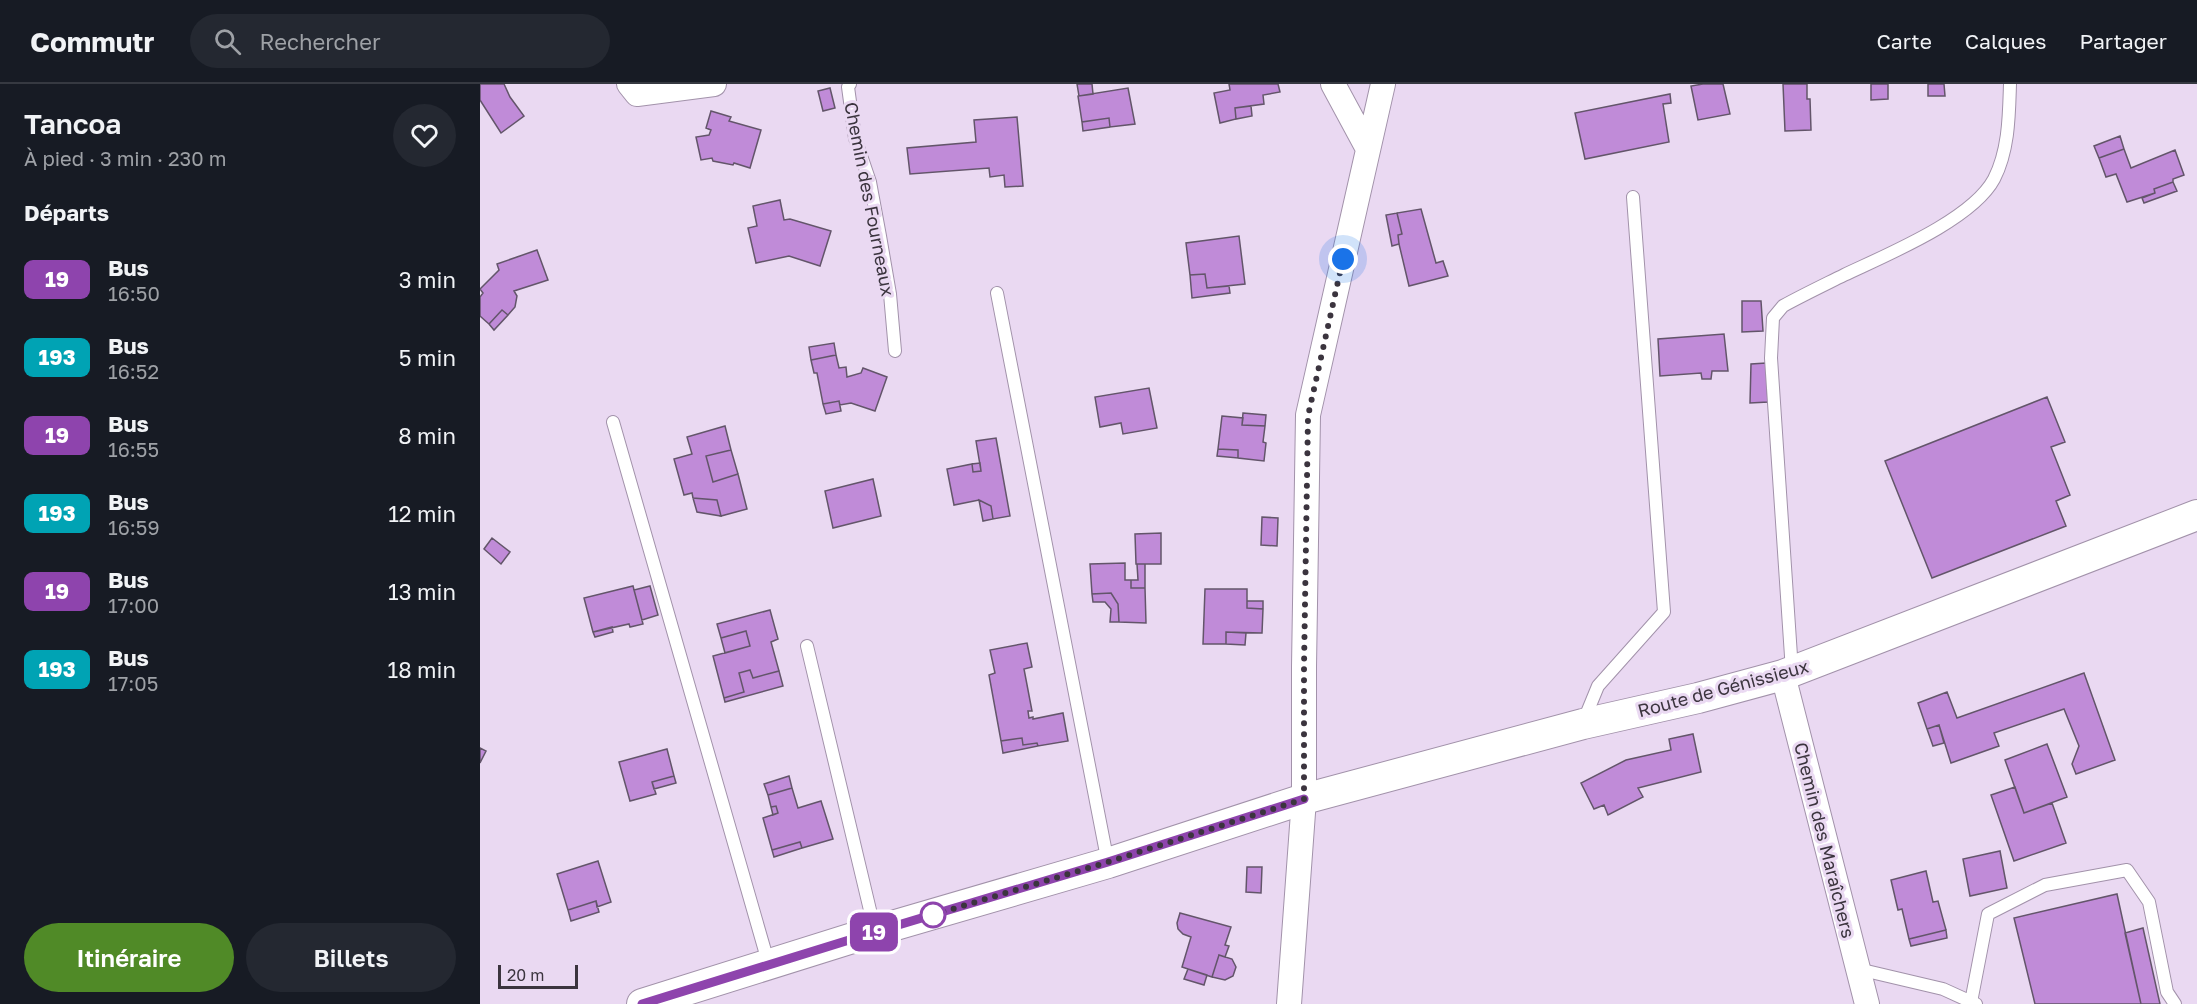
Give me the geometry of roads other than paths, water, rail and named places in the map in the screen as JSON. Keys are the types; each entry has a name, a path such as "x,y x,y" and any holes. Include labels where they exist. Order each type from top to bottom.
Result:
{"street":[{"path":"629,84 637,94 714,84"},
{"path":"1333,84 1367,147"},
{"path":"1289,1004 1304,799 1308,416 1383,84"},
{"name":"Route de Génissieux","path":"642,1004 1108,862 1304,799 1583,724 1698,698 1788,673 2197,515"},
{"name":"Chemin des Maraîchers","path":"1788,673 1867,1004"}],"lane":[{"name":"Chemin des Fourneaux","path":"850,84 848,87 855,138 870,182 890,294 895,351"},
{"path":"1788,673 1771,358 1773,318 1782,306 1921,239 1977,201 1994,179 2004,151 2009,121 2010,84"},
{"path":"1583,724 1598,686 1664,612 1633,197"},
{"path":"997,293 1108,862"},
{"path":"613,422 769,965"},
{"path":"807,646 875,932"},
{"path":"1858,969 1943,989 1973,1003 1988,914 2044,885 2127,870 2149,902 2167,992 2175,1004"}]}
